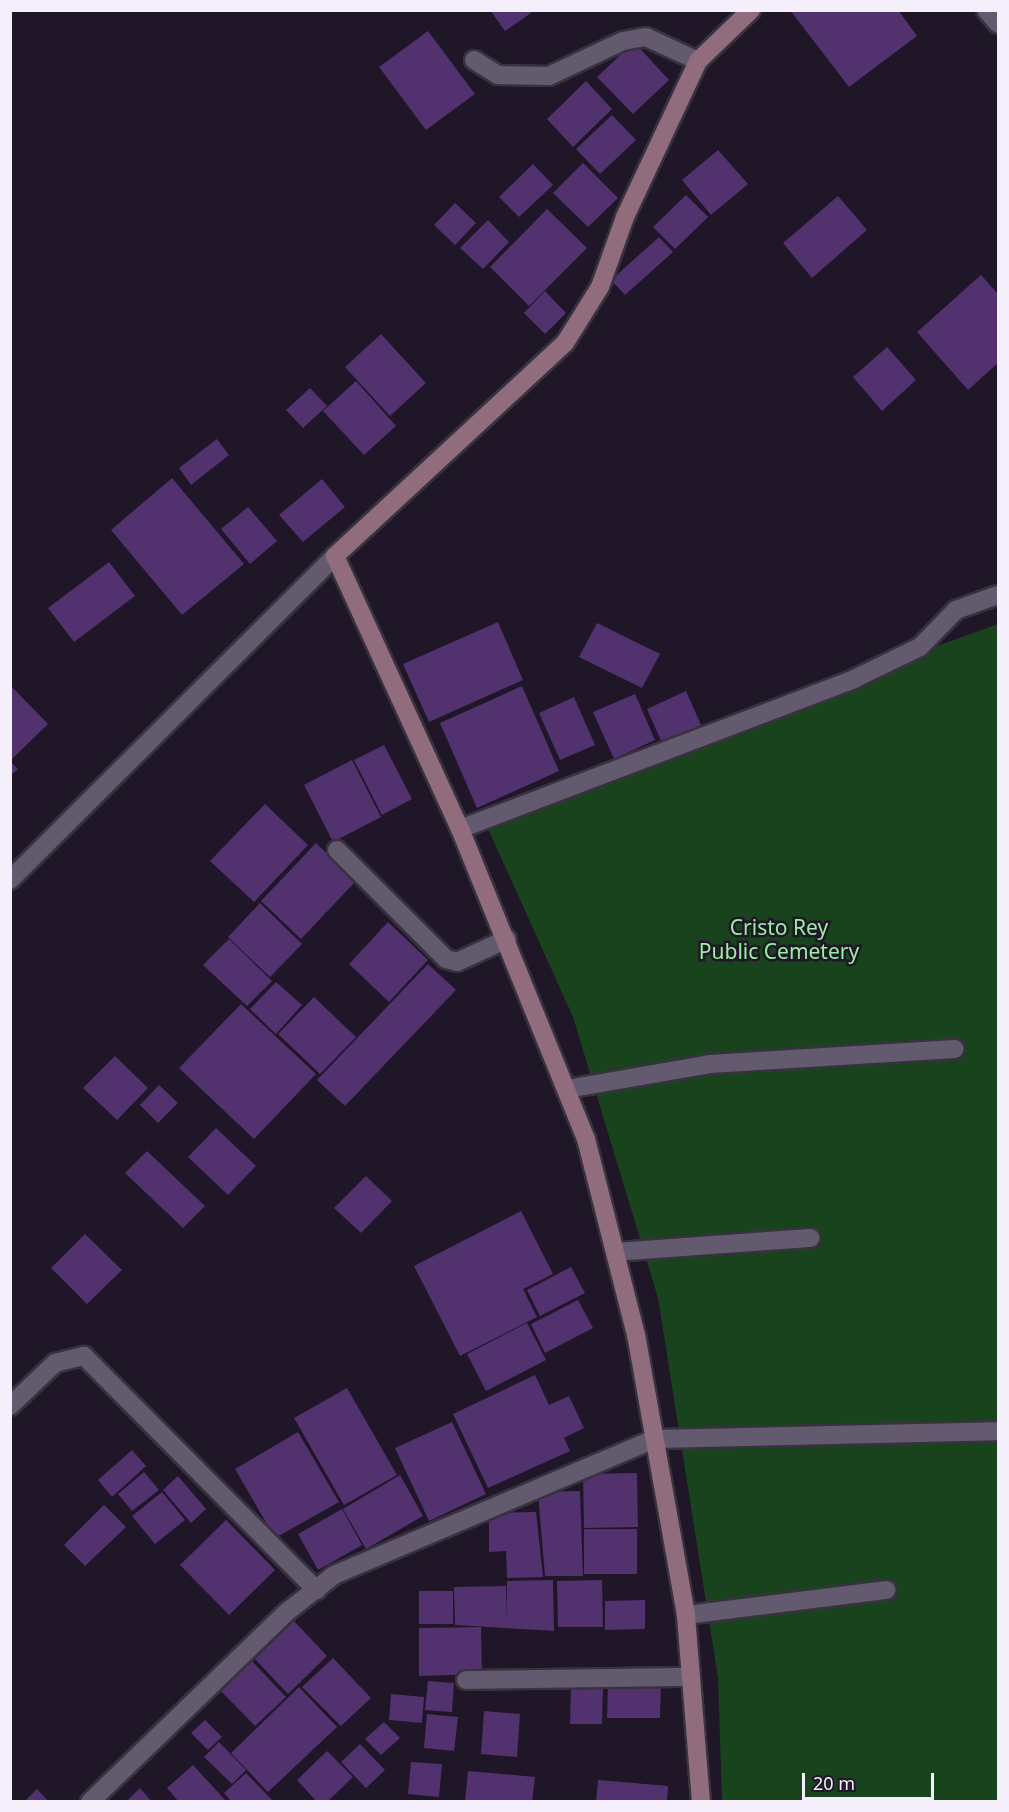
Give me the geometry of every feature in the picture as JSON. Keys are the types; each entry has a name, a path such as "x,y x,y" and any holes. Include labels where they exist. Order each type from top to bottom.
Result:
{"street":[{"path":"11,880 335,556 566,343 600,287 625,217 698,61 751,10"},
{"path":"986,10 999,24"},
{"path":"474,60 498,75 549,76 623,41 646,37 698,61"},
{"path":"335,556 460,829 507,939 567,1089 615,1252 655,1439 686,1615 687,1677 701,1802"},
{"path":"460,829 854,679 920,647 956,610 999,595"},
{"path":"337,850 446,959 458,962 507,939"},
{"path":"567,1089 710,1064 955,1049"},
{"path":"615,1252 811,1238"},
{"path":"10,1406 55,1363 84,1356 316,1590"},
{"path":"90,1802 334,1575 413,1537 655,1439 999,1431"},
{"path":"686,1615 886,1590"},
{"path":"466,1680 687,1677"}],"green space":[{"name":"Cristo Rey Public Cemetery","path":"998,624 998,1801 722,1801 718,1678 658,1298 573,1017 480,811"}],"building":[{"path":"490,10 529,10 531,13 505,31"},
{"path":"790,10 898,10 917,36 849,87"},
{"path":"428,31 475,94 426,130 379,67"},
{"path":"634,42 669,80 633,114 597,77"},
{"path":"586,81 612,109 573,147 547,119"},
{"path":"612,115 636,140 600,174 576,149"},
{"path":"718,150 748,184 711,215 682,180"},
{"path":"583,163 618,198 588,227 553,193"},
{"path":"533,164 553,185 519,217 499,197"},
{"path":"686,195 708,217 675,249 653,227"},
{"path":"838,196 867,230 812,278 783,243"},
{"path":"455,203 476,223 455,245 434,225"},
{"path":"547,209 587,248 529,306 490,267"},
{"path":"488,220 509,242 483,269 460,248"},
{"path":"659,237 673,252 625,295 611,280"},
{"path":"981,275 998,294 998,363 968,390 917,332"},
{"path":"545,291 566,313 545,334 524,313"},
{"path":"381,334 426,383 390,416 345,367"},
{"path":"887,347 916,380 882,411 853,377"},
{"path":"356,381 396,426 364,455 323,411"},
{"path":"310,388 327,406 303,428 286,410"},
{"path":"217,439 229,455 191,485 179,468"},
{"path":"172,478 244,564 182,615 111,530"},
{"path":"322,479 345,507 303,542 279,515"},
{"path":"248,507 277,541 250,564 221,529"},
{"path":"109,562 135,596 74,642 48,608"},
{"path":"498,622 523,680 429,722 403,664"},
{"path":"597,623 660,654 642,688 579,657"},
{"path":"10,685 48,724 12,759 10,758"},
{"path":"522,686 559,771 477,808 440,723"},
{"path":"686,691 701,725 662,743 647,709"},
{"path":"635,694 655,740 614,759 593,712"},
{"path":"574,697 595,745 560,760 539,713"},
{"path":"384,745 412,799 382,815 354,760"},
{"path":"352,760 381,817 333,842 304,785"},
{"path":"10,761 18,769 10,776"},
{"path":"265,804 308,845 254,902 210,861"},
{"path":"316,843 356,881 301,939 261,901"},
{"path":"260,903 302,944 270,977 228,937"},
{"path":"388,922 428,960 389,1002 349,964"},
{"path":"229,939 272,981 247,1006 203,965"},
{"path":"428,964 456,990 345,1106 317,1080"},
{"path":"276,982 302,1005 276,1034 250,1009"},
{"path":"314,997 356,1037 320,1074 278,1034"},
{"path":"241,1004 316,1074 254,1139 179,1068"},
{"path":"115,1056 148,1088 117,1120 83,1088"},
{"path":"159,1085 178,1103 158,1123 140,1105"},
{"path":"216,1128 256,1166 228,1195 188,1157"},
{"path":"147,1151 205,1206 183,1228 125,1173"},
{"path":"366,1176 392,1201 361,1233 334,1208"},
{"path":"521,1211 553,1274 523,1289 537,1317 460,1356 414,1266"},
{"path":"85,1234 122,1270 87,1304 51,1268"},
{"path":"571,1267 585,1293 540,1316 527,1290"},
{"path":"578,1300 593,1328 545,1353 531,1324"},
{"path":"527,1323 546,1360 486,1391 467,1354"},
{"path":"535,1375 549,1405 569,1396 584,1428 564,1438 570,1451 488,1488 453,1414"},
{"path":"347,1388 397,1475 344,1505 294,1418"},
{"path":"452,1422 486,1494 429,1521 395,1448"},
{"path":"298,1432 339,1502 275,1538 235,1469"},
{"path":"132,1450 146,1466 112,1497 98,1480"},
{"path":"144,1472 159,1490 132,1511 118,1494"},
{"path":"637,1473 638,1527 584,1528 583,1474"},
{"path":"400,1475 423,1516 366,1549 343,1509"},
{"path":"178,1476 206,1509 191,1523 163,1490"},
{"path":"580,1491 583,1576 545,1576 538,1492"},
{"path":"162,1492 185,1520 155,1544 132,1516"},
{"path":"104,1505 126,1527 85,1566 64,1545"},
{"path":"342,1509 362,1545 318,1570 298,1534"},
{"path":"536,1512 543,1577 507,1578 506,1551 489,1552 489,1513"},
{"path":"226,1520 275,1570 229,1615 180,1565"},
{"path":"584,1529 637,1529 637,1574 584,1574"},
{"path":"553,1580 554,1631 455,1625 454,1587 506,1586 507,1618 507,1581"},
{"path":"602,1580 603,1627 558,1627 557,1581"},
{"path":"419,1591 453,1591 453,1624 419,1624"},
{"path":"645,1600 645,1629 605,1630 605,1601"},
{"path":"294,1621 327,1656 288,1694 255,1659"},
{"path":"481,1627 482,1674 419,1676 419,1628"},
{"path":"333,1658 371,1698 341,1726 302,1687"},
{"path":"250,1659 286,1697 255,1726 219,1689"},
{"path":"428,1681 454,1683 452,1712 425,1710"},
{"path":"608,1682 661,1683 660,1718 607,1718"},
{"path":"299,1687 337,1727 268,1792 231,1753"},
{"path":"571,1688 603,1689 602,1724 570,1724"},
{"path":"391,1694 424,1697 422,1723 389,1720"},
{"path":"484,1711 520,1714 517,1757 481,1754"},
{"path":"427,1714 458,1717 454,1751 424,1748"},
{"path":"205,1720 222,1737 208,1750 191,1733"},
{"path":"384,1722 400,1738 381,1755 365,1739"},
{"path":"219,1742 246,1770 232,1784 204,1757"},
{"path":"360,1744 385,1770 366,1788 341,1762"},
{"path":"327,1751 353,1777 327,1802 317,1802 297,1780"},
{"path":"411,1762 442,1764 439,1797 408,1794"},
{"path":"193,1765 227,1802 179,1802 167,1788"},
{"path":"468,1771 535,1777 532,1802 465,1802"},
{"path":"246,1773 274,1802 232,1802 224,1793"},
{"path":"598,1780 668,1786 667,1802 596,1802"},
{"path":"140,1788 152,1802 126,1802"},
{"path":"37,1789 49,1802 24,1802"}]}
